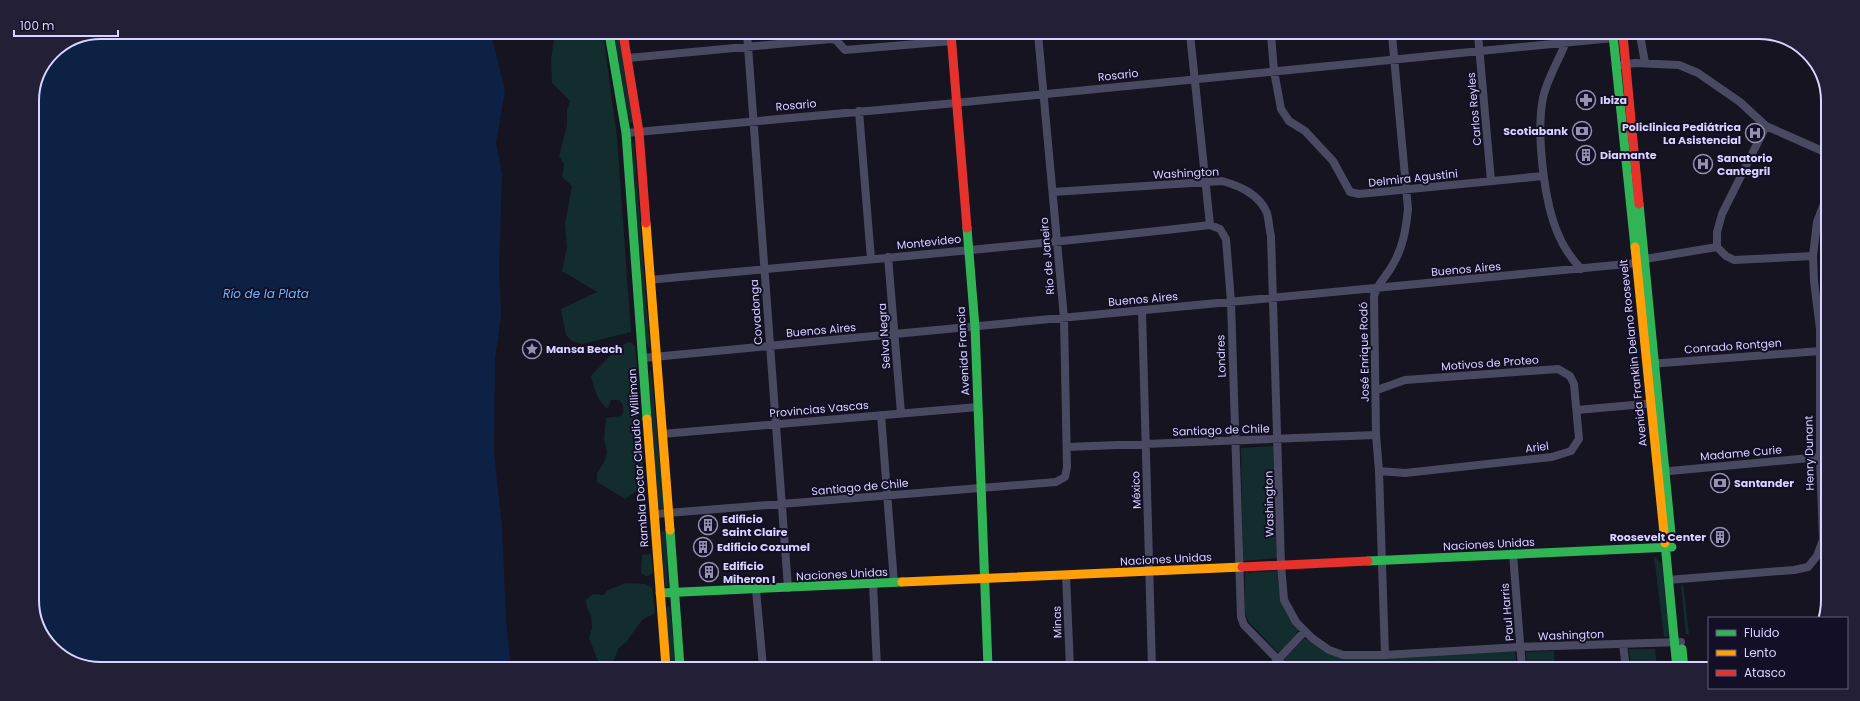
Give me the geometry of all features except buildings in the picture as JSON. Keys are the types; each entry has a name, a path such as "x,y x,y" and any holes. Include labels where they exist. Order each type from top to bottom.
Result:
{"main road":[{"name":"Rambla Doctor Claudio Williman","path":"610,39 626,133 666,662"},
{"path":"624,39 639,132 680,662"},
{"name":"Avenida Francia","path":"952,39 975,327 988,662"},
{"name":"Avenida Franklin Delano Roosevelt","path":"1613,39 1641,262"},
{"name":"Avenida Franklin Delano Roosevelt","path":"1623,39 1641,262 1668,547 1678,642 1682,662"},
{"name":"Naciones Unidas","path":"660,593 756,590 1668,547"},
{"name":"Avenida Franklin Delano Roosevelt","path":"1677,662 1678,642"}],"street":[{"name":"Covadonga","path":"747,39 788,588"},
{"path":"628,58 831,39 836,40 845,50 936,39"},
{"name":"Rio de Janeiro","path":"1038,39 1064,318 1067,447 1067,468 1065,477"},
{"path":"1191,39 1210,225"},
{"name":"Delmira Agustini","path":"1271,39 1274,71 1281,110 1289,120 1305,131 1333,161 1350,192 1359,194 1543,176"},
{"name":"José Enrique Rodó","path":"1385,655 1379,472 1376,435 1377,390 1374,296 1376,288 1392,268 1398,255 1406,232 1408,209 1392,39"},
{"name":"Carlos Reyles","path":"1478,39 1491,181"},
{"name":"Rosario","path":"626,133 1044,94 1590,39"},
{"path":"1641,39 1645,63"},
{"path":"1566,42 1543,96 1540,114 1543,176 1558,236 1573,260 1581,269"},
{"path":"1616,67 1626,64 1645,63 1679,65 1698,73 1740,102 1766,126 1821,150"},
{"path":"859,111 871,259"},
{"path":"1766,126 1722,214 1717,232 1717,246 1726,256 1734,260 1813,256"},
{"name":"Washington","path":"1052,192 1222,181 1239,185 1255,196 1267,213 1271,236 1281,565 1284,600 1296,622 1329,650 1343,655 1385,655 1520,647 1678,642"},
{"name":"Henry Dunant","path":"1821,212 1817,222 1813,256 1814,281 1820,329 1821,405"},
{"name":"Montevideo","path":"650,280 888,257 1057,243 1210,225"},
{"name":"Londres","path":"1210,225 1220,229 1226,239 1231,302 1241,617 1244,625 1278,660"},
{"name":"Buenos Aires","path":"643,358 1581,269 1641,262 1717,246"},
{"name":"Selva Negra","path":"888,257 901,413"},
{"name":"México","path":"1142,311 1152,662"},
{"name":"Conrado Rontgen","path":"1651,364 1820,351"},
{"name":"Motivos de Proteo","path":"1377,390 1405,380 1558,369 1570,376 1574,384 1577,410"},
{"path":"1577,410 1655,403"},
{"name":"Provincias Vascas","path":"662,434 978,407"},
{"name":"Ariel","path":"1379,472 1405,472 1552,457 1566,454 1571,452 1579,439 1577,410"},
{"path":"881,415 894,583"},
{"name":"Santiago de Chile","path":"1067,447 1376,435"},
{"name":"Madame Curie","path":"1662,472 1821,459"},
{"name":"Santiago de Chile","path":"655,514 1056,482 1065,477"},
{"name":"Henry Dunant","path":"1672,579 1794,570 1808,567 1817,556 1821,545"},
{"name":"Paul Harris","path":"1513,554 1521,662"},
{"name":"Minas","path":"1066,575 1070,662"},
{"path":"873,584 877,662"},
{"path":"756,590 763,662"},
{"path":"1278,660 1305,631"},
{"path":"1623,644 1625,662"}],"green space":[{"path":"554,39 604,39 617,137 631,332 582,344 572,341 566,335 561,309 597,292 562,271 567,247 565,224 572,186 562,177 564,164 559,156 567,125 567,110 570,101 552,83 551,60"},
{"path":"615,39 620,39 633,123 629,122"},
{"path":"634,141 649,348 646,342 632,143"},
{"path":"628,342 635,346 639,387 632,404 638,408 639,414 633,432 641,442 645,485 625,499 597,482 597,473 604,462 607,453 604,439 606,418 621,416 623,406 619,400 611,400 608,409 604,406 596,394 591,376 613,352"},
{"path":"651,368 664,508 662,509 658,507 649,374"},
{"path":"1274,446 1277,558 1243,561 1241,448"},
{"path":"664,531 666,533 668,587 665,586 661,532"},
{"path":"651,554 653,572 646,576 641,573 642,555"},
{"path":"1654,556 1662,564 1669,634 1668,637 1664,637"},
{"path":"1277,571 1280,596 1284,609 1299,630 1279,654 1249,622 1245,614 1245,573"},
{"path":"626,583 646,584 652,588 655,613 642,620 627,641 618,649 613,662 598,662 589,638 592,628 591,615 587,608 586,600 593,594 603,595 608,590"},
{"path":"1683,583 1689,635 1686,634 1681,586"},
{"path":"670,606 676,662 670,662 666,608"},
{"path":"1305,638 1327,653 1344,659 1515,651 1516,662 1287,662 1284,659"},
{"path":"1629,649 1655,649 1656,662 1630,662"},
{"path":"1554,651 1555,662 1527,662 1526,652"}],"water":[{"name":"Río de la Plata","path":"101,39 492,39 505,91 496,142 502,174 499,270 501,316 495,358 494,454 502,526 506,621 511,662 101,662 81,659 74,656 60,647 52,638 44,624 39,604 39,101 40,89 49,67 57,57 67,49 89,40"}],"traffic: fast":[{"path":"610,39 626,133 647,419"},
{"path":"1613,39 1635,247"},
{"path":"1639,204 1671,534"},
{"path":"967,228 975,327 988,662"},
{"path":"670,530 680,662"},
{"path":"1665,543 1676,662"},
{"path":"1368,561 1672,547"},
{"path":"660,593 902,582"},
{"path":"1682,649 1683,662"}],"traffic: slow":[{"path":"646,223 670,530"},
{"path":"1635,247 1665,543"},
{"path":"647,419 666,662"},
{"path":"902,582 1242,567"}],"traffic: jam":[{"path":"624,39 639,132 646,223"},
{"path":"951,39 967,228"},
{"path":"1623,39 1639,204"},
{"path":"1242,567 1368,561"}],"place":[{"name":"Ibiza","path":"1586,100"},
{"name":"Scotiabank","path":"1582,131"},
{"name":"Policlinica Pediátrica La Asistencial","path":"1755,133"},
{"name":"Diamante","path":"1586,155"},
{"name":"Sanatorio Cantegril","path":"1703,164"},
{"name":"Mansa Beach","path":"532,349"},
{"name":"Santander","path":"1720,483"},
{"name":"Edificio Saint Claire","path":"708,525"},
{"name":"Roosevelt Center","path":"1720,537"},
{"name":"Edificio Cozumel","path":"703,547"},
{"name":"Edificio Miheron I","path":"709,572"}]}
